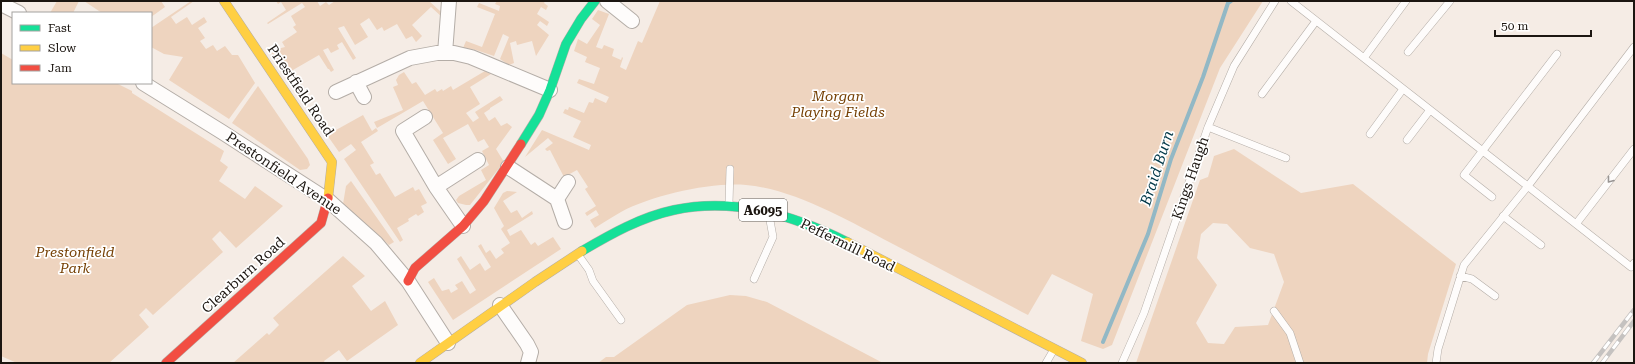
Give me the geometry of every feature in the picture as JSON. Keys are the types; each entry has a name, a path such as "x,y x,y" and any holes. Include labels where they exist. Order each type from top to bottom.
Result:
{"street":[{"name":"Priestfield Road","path":"224,1 332,162 332,183 329,201"},
{"path":"445,53 449,1"},
{"path":"408,281 415,268 463,226 484,201 508,167 539,115 550,90 563,50 578,24 595,1"},
{"path":"607,1 632,22"},
{"path":"1,4 17,12"},
{"path":"336,92 410,58 428,53 445,53 471,57 550,90"},
{"path":"356,82 364,97"},
{"name":"Prestonfield Avenue","path":"145,84 329,201 376,243 408,281 448,343"},
{"path":"426,117 403,131 436,187 463,226"},
{"path":"436,187 478,160"},
{"path":"508,167 557,199 565,222"},
{"path":"557,199 568,182"},
{"name":"Clearburn Road","path":"166,363 321,223 329,201"},
{"name":"Peffermill Road","path":"423,362 500,305 578,254 622,230 657,215 692,206 729,205 768,211 813,226 1082,363"},
{"path":"500,305 531,352 528,363"}],"lane":[{"name":"Kings Haugh","path":"1122,363 1144,313 1208,127 1234,66 1275,1"},
{"path":"1291,1 1631,267 1634,263"},
{"path":"1364,58 1406,1"},
{"path":"1408,52 1450,1"},
{"path":"1262,94 1316,21"},
{"path":"1436,363 1438,349 1460,276 1466,262 1528,186 1634,47"},
{"path":"1492,197 1464,175 1558,54"},
{"path":"1370,134 1403,89"},
{"path":"1407,140 1430,110"},
{"path":"1208,127 1286,158"},
{"path":"1576,224 1634,149"},
{"path":"729,205 730,169"},
{"path":"754,279 773,237 768,211"},
{"path":"1503,216 1541,245"},
{"path":"578,254 589,270 593,281 621,320"},
{"path":"1460,276 1472,279 1494,296"},
{"path":"1274,312 1290,333 1300,363"},
{"path":"1046,363 1054,349"}],"green space":[{"path":"57,1 79,1 74,12 51,12"},
{"path":"84,1 161,1 165,7 152,16 152,12 100,12"},
{"path":"191,1 194,1 171,17 176,24 187,17 192,25 204,17 207,22 198,28 205,38 200,41 206,49 213,45 217,51 225,46 232,55 238,55 255,83 229,119 169,80 183,57 164,54 152,48 152,27"},
{"path":"276,1 317,1 320,6 326,2 329,5 335,1 429,1 440,11 448,4 442,17 431,7 412,25 422,36 416,42 412,36 406,39 397,24 384,31 382,27 377,30 369,18 360,24 368,37 355,45 344,26 338,28 356,58 353,60 342,42 337,45 339,49 331,53 328,48 323,50 334,70 331,72 319,55 286,74 270,51 285,47 282,42 297,32 293,27 296,25 291,16 305,7 302,3 268,24 267,23 286,10 281,2 278,4"},
{"path":"497,1 545,1 544,3 548,6 546,10 541,7 537,14 549,22 547,26 540,21 537,25 549,35 536,56 532,41 517,45 516,41 510,43 514,63 509,65 500,59 509,37 503,34 494,56 476,50 463,48 466,41 482,47 495,14 477,7 479,3 499,11 500,6 495,4"},
{"name":"Morgan Playing Fields","path":"660,1 1263,1 1220,68 1112,345 1103,349 1081,341 1093,294 1052,274 1028,315 821,207 802,199 764,188 746,185 716,186 665,195 621,212 595,228 590,220 599,215 596,210 587,216 585,213 596,206 585,189 588,187 577,170 564,177 550,150 547,151 545,149 553,143 548,138 525,157 542,130 589,150 591,145 573,137 581,121 563,113 565,109 568,110 569,107 584,113 589,102 593,103 595,98 606,103 609,97 577,83 579,79 594,84 600,68 585,62 587,57 574,51 578,39 587,44 600,25 592,19 598,10 609,14 596,47 602,49 604,45 614,49 612,56 621,60 622,57 623,58 620,67 626,70 638,41 642,43"},
{"name":"Prestonfield Park","path":"1,53 12,59 12,84 118,84 132,91 132,93 224,151 220,161 228,167 219,181 245,199 255,186 283,206 236,248 220,231 212,239 223,252 153,315 146,308 139,315 149,327 109,363 17,363 1,356"},
{"path":"485,71 491,74 470,87 480,104 466,113 473,122 479,118 475,112 500,96 503,100 484,113 489,121 495,117 501,126 507,123 512,127 496,149 504,162 470,205 466,205 458,203 456,200 459,196 486,180 481,170 489,165 482,151 489,147 484,139 478,142 468,124 443,138 456,159 448,164 433,140 443,133 423,101 377,128 374,122 403,110 393,87 398,85 396,80 399,75 404,72 412,84 416,82 425,95 435,89 437,92 442,89 443,91 451,86 453,90"},
{"path":"258,86 308,159 310,165 307,169 300,170 232,123"},
{"path":"363,115 372,131 376,128 378,131 361,142 374,163 370,165 376,175 380,173 395,197 413,187 415,191 419,189 427,203 421,206 424,212 418,216 416,214 408,219 409,221 397,228 403,240 400,242 344,159 356,150 351,144 339,152 327,135"},
{"path":"1234,149 1301,193 1353,184 1456,264 1428,354 1427,363 1136,363 1200,180 1208,177 1214,156","holes":["1213,223 1227,224 1250,248 1274,254 1284,282 1268,325 1235,327 1224,344 1208,343 1196,323 1217,285 1197,258 1201,234"]},
{"path":"351,181 394,242 389,245 343,204 346,186"},
{"path":"507,191 517,192 503,201 511,213 517,210 522,218 532,211 533,214 507,230 510,236 521,230 531,245 535,242 538,246 553,237 561,249 453,320 428,282 434,278 442,291 449,289 451,293 458,289 455,285 462,281 470,294 476,290 457,259 461,256 470,270 480,263 485,271 491,267 478,246 481,244 486,253 490,250 496,259 504,253 501,249 510,243 501,229 504,226 494,208 503,193"},
{"path":"343,256 365,276 352,286 371,311 385,301 398,325 347,361 339,350 324,361 325,363 233,363 267,333 269,335 279,325 273,318"},
{"path":"730,295 746,296 767,302 883,363 598,363 606,357 614,357 687,305"}],"waterway":[{"name":"Braid Burn","path":"1103,342 1148,234 1171,159 1203,77 1228,3 1231,1"}],"railway":[{"path":"1593,363 1634,310"},
{"path":"1602,363 1634,321"}],"traffic: fast":[{"path":"521,144 539,115 550,90 566,44 581,19 595,1"},
{"path":"582,251 615,232 662,213 696,207 719,206 741,207 763,211 806,224 847,242"}],"traffic: slow":[{"path":"224,1 332,162 328,198"},
{"path":"847,242 1082,363"},
{"path":"420,363 535,282 582,251"}],"traffic: jam":[{"path":"408,281 415,268 463,226 484,201 521,144"},
{"path":"166,363 321,223 328,198"}]}
